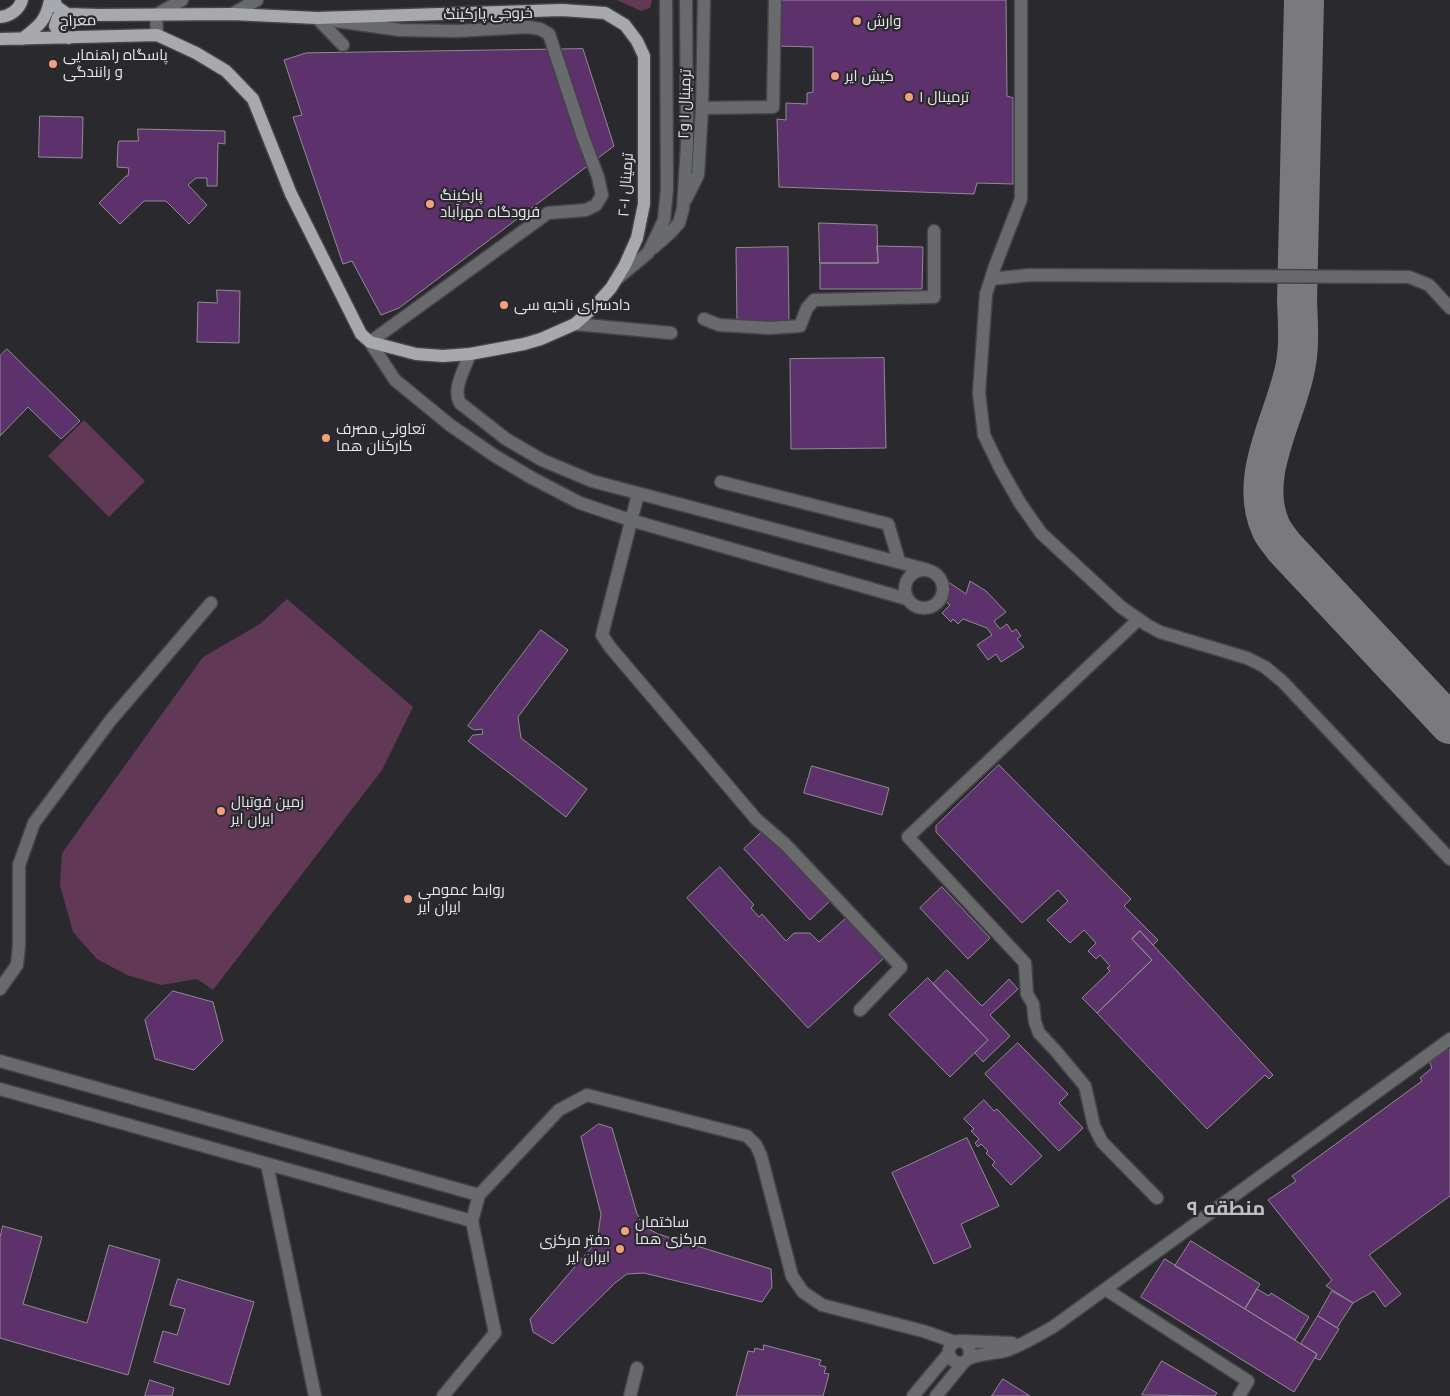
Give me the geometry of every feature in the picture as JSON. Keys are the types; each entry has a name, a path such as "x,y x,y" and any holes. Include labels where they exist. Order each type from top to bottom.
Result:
{"main road":[{"path":"0,17 14,12 22,0"},
{"path":"22,39 40,25 48,12 52,0"},
{"name":"معراج","path":"52,0 57,7 67,14 156,15"},
{"name":"ترمینال ۱-۲","path":"156,15 232,14 318,18 562,10 605,13 626,25 637,41 644,56 644,196 637,238 625,265 611,288 575,324 541,339 524,344 470,354 443,356 416,354 370,342"},
{"path":"67,14 58,17 56,26 60,34 69,38"},
{"path":"157,35 196,53 226,71 253,99 291,194 361,334 370,342"},
{"name":"معراج","path":"0,39 157,35"}],"street":[{"path":"157,35 156,15 182,0"},
{"path":"232,14 257,0"},
{"path":"648,252 664,220 667,189 666,0"},
{"path":"616,280 679,223 683,206 687,144 686,0"},
{"name":"ترمینال ۱ و۲","path":"683,206 698,175 702,108 704,0"},
{"path":"702,108 772,107 775,0"},
{"path":"1021,0 1022,199 986,294 979,393 984,435 1000,468 1020,503 1041,533 1121,607 1160,632 1247,658 1265,667 1282,681 1450,858"},
{"path":"318,18 343,45"},
{"name":"خروجی پارکینگ","path":"318,18 400,30 456,31 528,27 540,29 549,34 598,177 602,195 596,204 586,210 548,213 370,342"},
{"path":"704,319 719,325 770,328 800,326 807,308 814,300 934,297 934,231"},
{"path":"991,279 1029,275 1409,277 1429,285 1450,308"},
{"path":"575,324 671,333"},
{"path":"370,342 396,380 450,425 495,456 580,503 630,520 907,599"},
{"path":"470,354 457,390 457,397 460,403 506,439 542,460 592,481 928,570 935,573 940,579 943,586 942,593 934,605 927,608 919,608 907,599 904,592 905,584 908,577 914,572 928,570"},
{"path":"721,482 888,524 899,562"},
{"path":"638,494 602,635 610,647 756,819 784,844 901,967 860,1010"},
{"path":"0,989 17,965 19,946 19,865 34,823 110,721 211,603"},
{"path":"1138,618 908,837 1025,963 1027,994 1033,1004 1035,1022 1039,1034 1085,1086 1094,1126 1102,1142 1157,1198"},
{"path":"955,1345 952,1360 958,1363 1007,1350 1025,1343 1053,1327 1450,1039"},
{"path":"0,1060 479,1194"},
{"path":"0,1089 472,1221"},
{"path":"442,1396 495,1333 472,1221 479,1194 559,1110 587,1095 747,1136 756,1144 761,1156 792,1276 803,1292 822,1305 922,1331 955,1345 968,1345 971,1351 967,1360 936,1396"},
{"path":"266,1164 315,1396"},
{"path":"1105,1289 1248,1380 1239,1396"},
{"path":"913,1396 955,1345 1025,1343"},
{"path":"630,1396 637,1368"}],"shaded area":[{"path":"617,0 652,0 650,8 641,11"},
{"path":"84,420 145,481 109,517 48,456"},
{"name":"زمین فوتبال ایران ایر","path":"287,599 413,707 382,770 213,990 197,979 161,985 127,975 97,959 73,932 60,885 62,853 203,657 260,624"}],"building":[{"name":"ترمینال ۱","path":"779,0 1006,0 1007,96 1013,98 1013,184 977,183 974,194 779,187 777,119 786,120 786,103 807,104 807,93 813,92 813,47 777,46"},
{"name":"پارکینگ فرودگاه مهرآباد","path":"583,49 614,146 399,308 381,315 352,261 343,264 293,117 302,115 284,60 306,53"},
{"path":"40,116 83,117 82,158 39,157"},
{"path":"138,129 225,131 225,144 218,143 217,186 207,186 207,178 196,178 188,185 207,205 189,224 166,201 144,201 120,224 99,203 128,176 129,168 117,167 118,144 119,141 138,141"},
{"path":"819,223 877,225 878,263 820,263"},
{"path":"877,246 923,247 922,289 820,289 820,263 878,263"},
{"path":"788,247 789,323 737,323 736,248"},
{"path":"217,290 240,291 239,343 197,342 198,302 217,303"},
{"path":"7,349 80,421 61,439 28,407 0,436 0,356"},
{"path":"884,358 886,448 791,449 790,359"},
{"path":"947,581 966,594 970,581 986,591 1006,612 994,621 1000,629 1007,624 1012,632 1016,629 1021,636 1017,639 1024,647 1001,662 996,654 988,660 977,645 992,635 987,628 963,619 958,624 953,619 951,622 942,613 950,605 945,601"},
{"path":"541,630 568,650 518,717 521,738 587,789 566,817 468,741 473,735 483,734 482,729 474,730 468,726"},
{"path":"999,765 1131,899 1124,906 1158,940 1153,945 1140,931 1132,939 1152,960 1097,1013 1082,998 1110,971 1107,968 1110,966 1100,955 1096,959 1088,951 1096,943 1084,930 1070,943 1047,920 1068,901 1058,890 1022,923 936,832 936,826"},
{"path":"812,766 889,788 882,815 804,793"},
{"path":"764,830 830,901 810,920 744,849"},
{"path":"720,867 754,905 751,908 759,917 762,914 786,941 794,933 810,933 819,942 846,918 884,958 808,1028 687,898"},
{"path":"942,887 990,938 968,959 920,908"},
{"path":"1140,931 1273,1075 1269,1079 1265,1075 1207,1129 1097,1013 1152,960 1132,939"},
{"path":"947,970 982,1006 1009,979 1018,989 990,1015 1010,1036 983,1062 975,1053 988,1040 933,984"},
{"path":"928,978 988,1040 950,1077 889,1015"},
{"path":"173,991 213,1002 223,1041 194,1070 155,1059 145,1020"},
{"path":"1018,1043 1068,1094 1059,1103 1083,1128 1059,1151 985,1074"},
{"path":"1450,1047 1450,1196 1369,1255 1401,1294 1385,1307 1374,1291 1353,1303 1326,1286 1332,1280 1268,1200 1296,1181 1292,1176 1422,1081 1420,1078 1432,1068 1430,1063"},
{"path":"984,1100 994,1111 997,1109 1042,1156 1011,1185 992,1165 995,1162 986,1153 988,1151 981,1144 978,1147 975,1143 979,1139 971,1131 974,1129 964,1119"},
{"name":"ساختمان مرکزی هما","path":"599,1124 612,1128 637,1214 647,1228 658,1234 771,1269 772,1287 762,1302 644,1273 627,1274 615,1283 553,1344 533,1332 530,1319 597,1241 601,1214 581,1137"},
{"path":"967,1138 999,1206 961,1224 971,1247 934,1264 892,1173"},
{"path":"3,1226 42,1237 23,1304 87,1323 109,1245 160,1260 128,1375 0,1338 0,1238"},
{"path":"1191,1241 1260,1284 1245,1309 1175,1266"},
{"path":"1165,1259 1317,1354 1294,1392 1141,1297"},
{"path":"178,1279 254,1302 229,1385 154,1362 163,1331 177,1335 185,1309 170,1305"},
{"path":"1257,1289 1269,1296 1271,1293 1309,1317 1295,1340 1245,1309"},
{"path":"1332,1291 1353,1303 1337,1328 1318,1316"},
{"path":"1318,1316 1339,1329 1320,1360 1315,1358 1317,1354 1301,1344"},
{"path":"764,1345 821,1360 819,1365 826,1367 824,1373 829,1374 823,1396 736,1396 748,1351 754,1352 755,1348 763,1350"},
{"path":"1162,1361 1217,1393 1215,1396 1142,1395"},
{"path":"1003,1379 1030,1396 992,1396"},
{"path":"150,1380 174,1388 172,1396 145,1396"}],"taxiway":[{"path":"1304,0 1297,301 1298,346 1289,392 1265,470 1263,490 1265,509 1272,531 1284,547 1450,724"}],"place":[{"name":"وارش","path":"857,21"},
{"name":"پاسگاه راهنمایی و رانندگی","path":"53,64"},
{"name":"کیش ایر","path":"835,76"},
{"name":"ترمینال ۱","path":"909,97"},
{"name":"پارکینگ فرودگاه مهرآباد","path":"430,204"},
{"name":"دادسرای ناحیه سی","path":"504,305"},
{"name":"تعاونی مصرف کارکنان هما","path":"326,438"},
{"name":"زمین فوتبال ایران ایر","path":"221,811"},
{"name":"روابط عمومی ایران ایر","path":"408,899"},
{"name":"ساختمان مرکزی هما","path":"625,1231"},
{"name":"دفتر مرکزی ایران ایر","path":"620,1249"}],"district":[{"name":"منطقه ۹","path":"1226,1209"}]}
